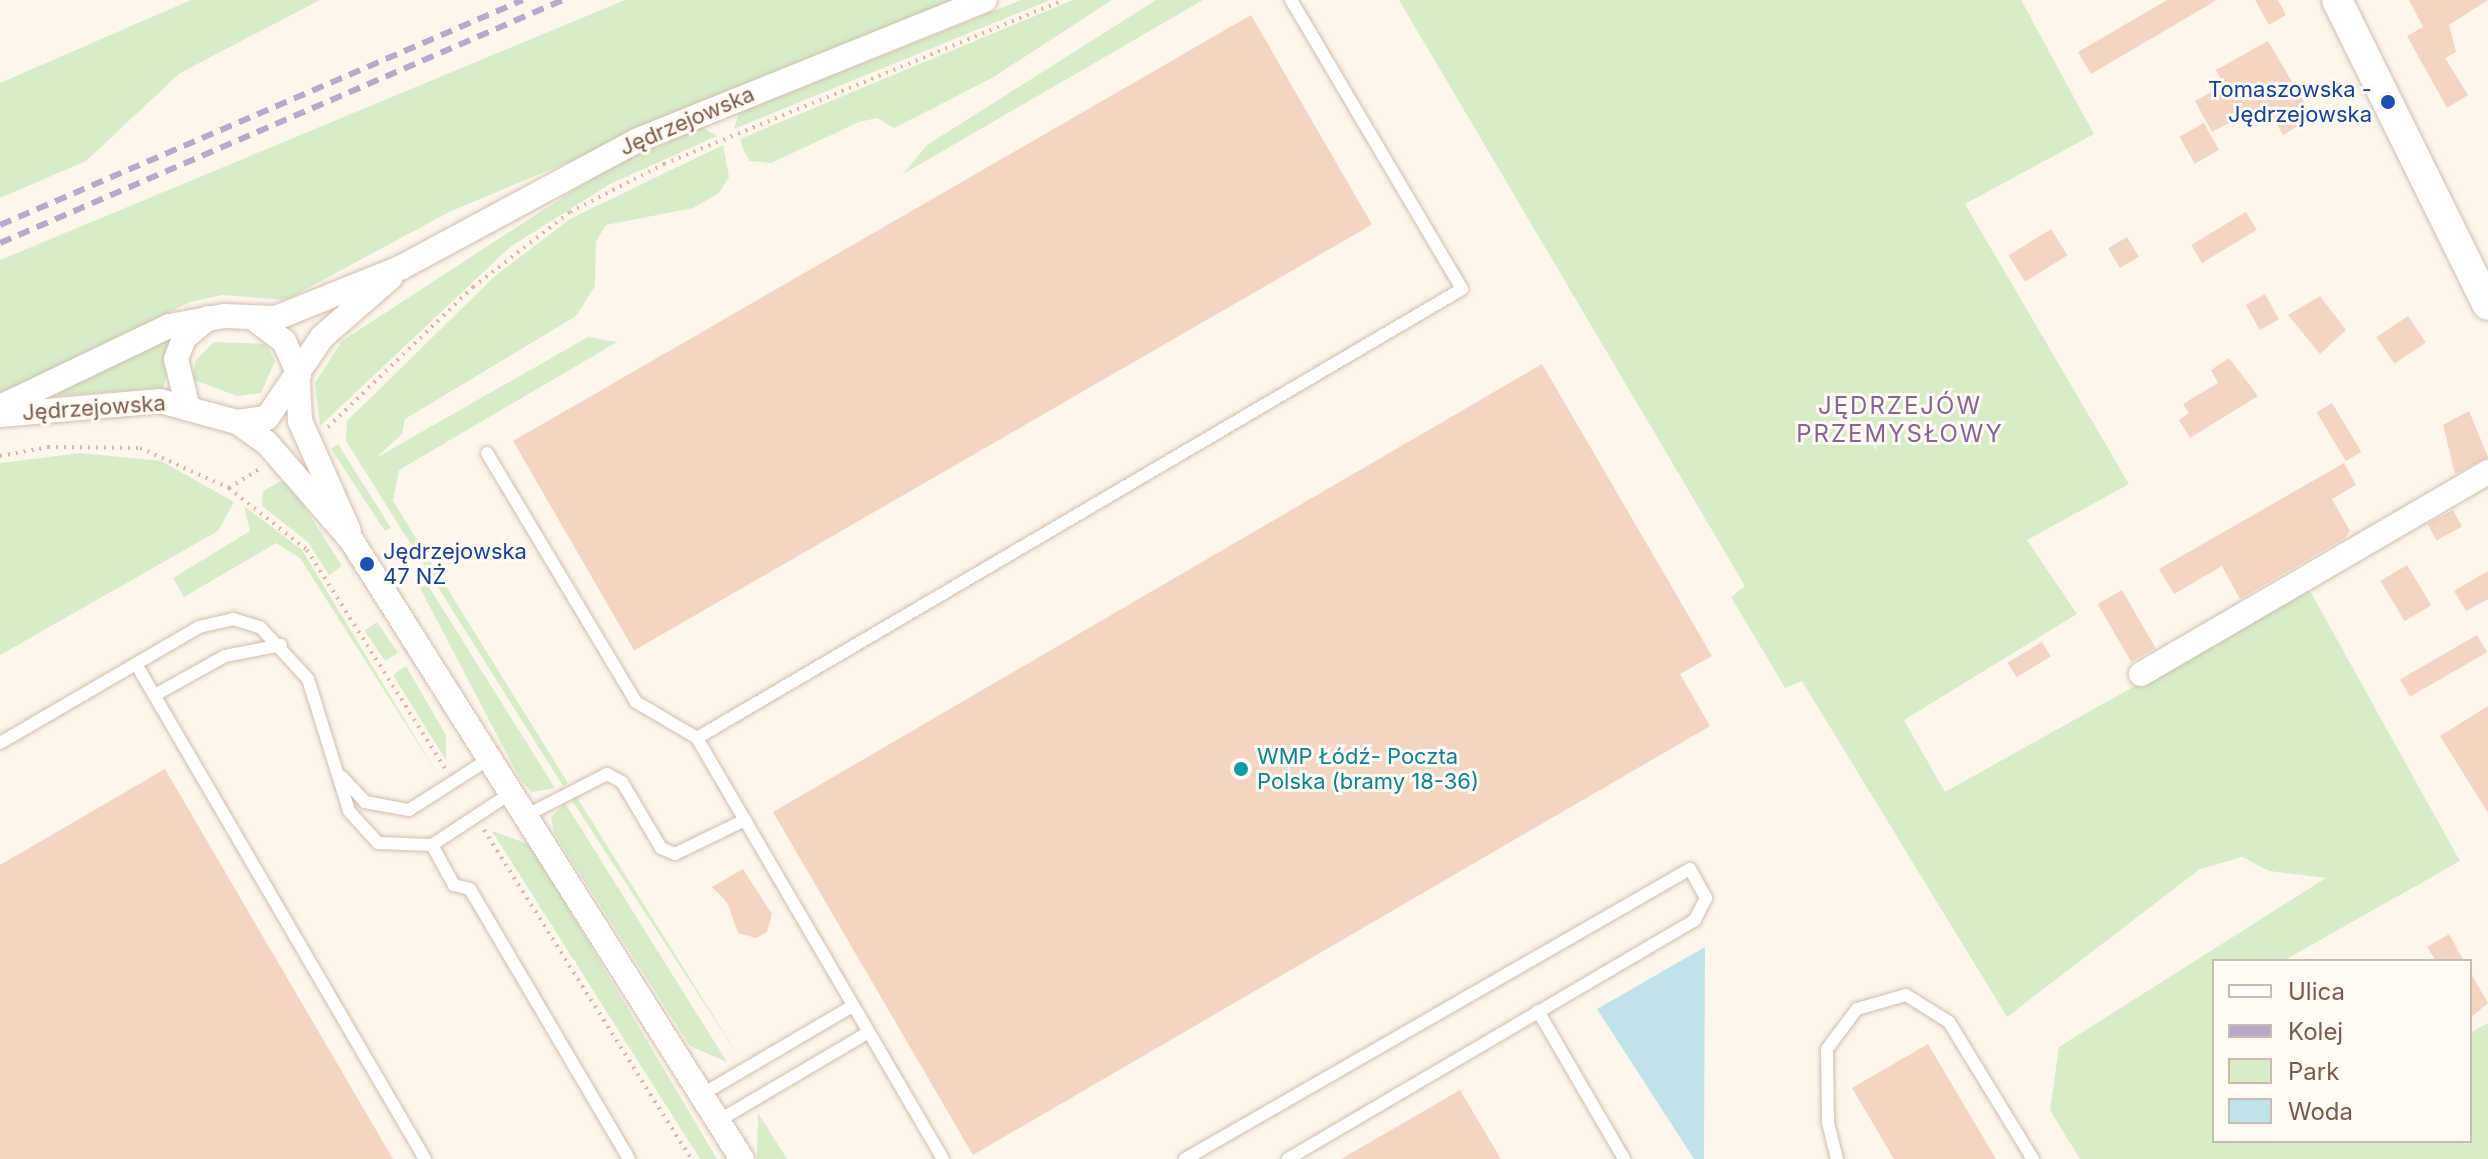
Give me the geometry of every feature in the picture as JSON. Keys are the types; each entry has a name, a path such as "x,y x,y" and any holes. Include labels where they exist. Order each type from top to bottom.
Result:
{"street":[{"name":"Jędrzejowska","path":"0,407 169,326 208,318 257,321 402,267 636,141 985,0"},
{"path":"2337,0 2488,305"},
{"name":"Jędrzejowska","path":"0,415 118,402 187,404 237,422 278,410 322,337 402,267"},
{"name":"Jędrzejowska","path":"187,404 176,359 184,338 208,318"},
{"path":"257,321 284,341 299,375 300,421 352,541 742,1159"},
{"path":"237,422 266,442 352,541"},
{"path":"2141,674 2488,472"}],"lane":[{"path":"697,738 1462,289 1291,0"},
{"path":"487,453 636,702 697,738 943,1159"},
{"path":"0,743 199,627 233,619 260,627 281,645 308,679 360,830 404,848 432,845 511,793"},
{"path":"155,695 225,656 281,645"},
{"path":"136,664 425,1159"},
{"path":"337,767 365,802 388,810 430,803 489,759"},
{"path":"525,816 607,774 622,782 661,848 675,854 745,820"},
{"path":"432,845 454,885 470,889 623,1157"},
{"path":"1185,1159 1690,869 1706,898 1704,912 1288,1159"},
{"path":"1837,1159 1828,1122 1827,1049 1857,1009 1906,995 1949,1022 2033,1159"},
{"path":"701,1095 853,1006"},
{"path":"1538,1011 1624,1159"},
{"path":"718,1121 869,1032"}],"path":[{"path":"331,426 473,287 570,212 664,164 1063,0"},
{"path":"0,456 61,446 140,448 229,488 307,550 455,784"},
{"path":"229,488 273,461"},
{"path":"476,817 691,1159"}],"green space":[{"path":"191,0 320,0 180,73 86,161 0,198 0,83"},
{"path":"625,0 955,0 449,212 286,300 222,295 190,302 0,394 0,260"},
{"path":"1021,0 1050,0 734,129 739,113"},
{"path":"1073,0 1112,0 992,78 894,128 877,118 859,122 771,163 750,161 744,151 740,139"},
{"path":"1156,0 1203,0 903,174 927,145"},
{"path":"1399,0 2021,0 2094,134 1965,204 2129,484 2027,540 2077,614 1904,720 1945,792 2309,589 2460,861 2287,959 2212,959 2212,1143 2472,1143 2472,1032 2488,1023 2488,1159 2080,1159 2050,1110 2059,1047 2326,878 2269,871 2242,857 2200,869 2007,1017 1802,681 1785,688 1731,597 1745,586"},
{"path":"702,127 717,136 610,184 510,247 320,426 315,383 342,341 603,171"},
{"path":"723,145 729,177 719,193 693,208 606,225 596,242 595,286 576,316 405,419 402,434 376,458 588,337 617,342 399,470 393,501 568,783 563,786 346,441 347,421 495,276 570,219"},
{"path":"177,335 163,388 58,396 58,391"},
{"path":"214,342 266,344 275,361 261,393 237,396 192,379 196,360"},
{"path":"338,444 391,528 385,531 331,449"},
{"path":"81,453 161,461 234,502 218,531 0,655 0,463"},
{"path":"286,478 342,566 329,575 308,542 262,506 263,491"},
{"path":"244,506 302,550 440,778 300,558 276,543 184,597 173,578 250,531"},
{"path":"427,584 555,788 532,792 520,779 420,588"},
{"path":"377,622 398,653 385,661 365,630"},
{"path":"406,666 446,735 446,760 393,675"},
{"path":"576,796 743,1063 571,799"},
{"path":"565,803 727,1062 690,1046 554,833 551,817"},
{"path":"492,831 531,845 717,1159 700,1159"},
{"path":"758,1113 787,1159 757,1159"}],"water":[{"path":"1705,947 1704,1159 1694,1159 1597,1009"}],"building":[{"path":"2167,0 2217,0 2091,74 2078,52"},
{"path":"2255,0 2278,0 2286,15 2269,25"},
{"path":"2409,0 2488,0 2449,25 2456,52 2445,58 2468,95 2447,108 2407,36 2423,27"},
{"path":"1251,15 1372,225 634,651 513,441"},
{"path":"2268,41 2313,117 2283,135 2265,104 2212,132 2195,101 2224,85 2216,70"},
{"path":"2204,123 2219,150 2195,164 2180,137"},
{"path":"2246,212 2257,230 2202,263 2191,245"},
{"path":"2051,229 2067,255 2025,282 2009,255"},
{"path":"2127,237 2139,257 2120,268 2108,248"},
{"path":"2265,294 2279,319 2260,330 2246,305"},
{"path":"2320,296 2346,330 2320,354 2288,315"},
{"path":"2408,316 2426,343 2394,364 2376,337"},
{"path":"2229,358 2258,396 2190,438 2179,420 2189,413 2183,404 2218,383 2211,370"},
{"name":"WMP Łódź- Poczta Polska (bramy 18-36)","path":"1542,364 1712,656 1680,674 1710,726 973,1155 773,812"},
{"path":"2332,403 2361,452 2346,461 2317,412"},
{"path":"2469,411 2488,457 2455,474 2443,425"},
{"path":"2344,463 2356,485 2332,499 2350,531 2345,538 2240,599 2222,566 2174,594 2159,569"},
{"path":"2453,510 2462,527 2436,540 2427,524"},
{"path":"2407,565 2431,605 2405,621 2380,581"},
{"path":"2488,571 2488,599 2466,611 2454,591"},
{"path":"2122,590 2156,648 2131,662 2098,604"},
{"path":"2477,635 2487,652 2410,697 2400,680"},
{"path":"2042,642 2051,657 2016,677 2008,663"},
{"path":"2488,706 2488,813 2440,736"},
{"path":"165,769 393,1159 0,1159 0,865"},
{"path":"743,869 772,914 767,932 756,938 738,933 727,902 712,887"},
{"path":"2449,934 2463,959 2435,959 2427,947"},
{"path":"2472,975 2488,1003 2472,1016"},
{"path":"1928,1044 1996,1159 1894,1159 1852,1088"},
{"path":"1460,1090 1501,1159 1341,1159"}],"railway":[{"path":"0,225 523,0"},
{"path":"0,243 563,0"}],"place":[{"name":"Tomaszowska - Jędrzejowska","path":"2388,102"},
{"name":"Jędrzejowska 47 NŻ","path":"367,564"},
{"name":"WMP Łódź- Poczta Polska (bramy 18-36)","path":"1241,769"}],"district":[{"name":"JĘDRZEJÓW PRZEMYSŁOWY","path":"1900,420"}]}
